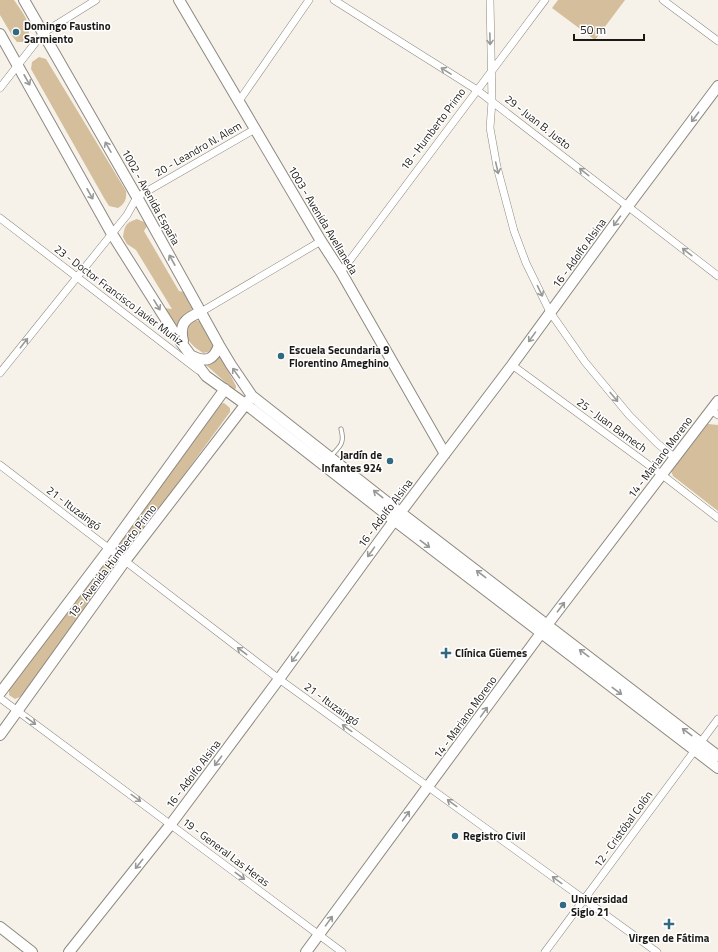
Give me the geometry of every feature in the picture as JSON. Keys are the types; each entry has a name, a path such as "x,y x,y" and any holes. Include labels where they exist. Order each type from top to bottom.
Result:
{"street":[{"name":"1002 - Avenida España","path":"24,0 137,197 219,345 252,396 330,457 397,516"},
{"path":"0,88 43,34 96,0"},
{"name":"1003 - Avenida Avellaneda","path":"179,0 321,241 341,272 445,454"},
{"path":"239,102 309,0"},
{"name":"29 - Juan B. Justo","path":"334,0 492,101 718,276"},
{"path":"490,0 492,101 490,128 497,167 526,263 550,312 586,362 629,415 674,458"},
{"name":"18 - Humberto Primo","path":"341,272 545,0"},
{"path":"663,0 718,41"},
{"path":"0,34 112,234 183,345 206,376"},
{"name":"16 - Adolfo Alsina","path":"69,952 171,824 279,679 397,516 512,365 718,86"},
{"name":"20 - Leandro N. Alem","path":"137,197 255,129"},
{"path":"0,373 127,215 137,197"},
{"name":"23 - Doctor Francisco Javier Muñiz","path":"0,218 206,376 397,516"},
{"path":"183,345 181,332 182,325 188,318 201,312 321,241"},
{"path":"192,356 200,360 209,359 216,353 219,345"},
{"name":"25 - Juan Barnech","path":"512,365 662,474 718,518"},
{"name":"18 - Avenida Humberto Primo","path":"0,693 109,549 225,389"},
{"path":"245,404 252,396"},
{"name":"14 - Mariano Moreno","path":"306,952 544,629 674,458 715,413 718,401"},
{"name":"18 - Avenida Humberto Primo","path":"0,735 125,561 245,404"},
{"name":"21 - Ituzaingó","path":"0,465 279,679 657,952"},
{"path":"397,516 698,746 718,768"},
{"name":"19 - General Las Heras","path":"0,698 342,952"},
{"name":"12 - Cristóbal Colón","path":"546,952 718,719"},
{"path":"698,746 718,756"},
{"path":"0,927 32,952"}],"lane":[{"path":"330,457 343,442 341,429"}],"shaded area":[{"path":"0,0 14,0 24,15 29,27 29,32 23,42 17,42 0,15"},
{"path":"558,0 625,0 595,40 552,8"},
{"path":"39,57 46,59 126,191 125,201 118,208 109,206 31,69 32,62"},
{"path":"137,219 144,222 147,226 144,231 179,291 188,293 194,306 180,319 177,329 164,308 172,309 136,250 127,244 123,237 126,225"},
{"path":"193,320 201,321 215,345 208,352 203,353 197,349 185,334 188,325"},
{"path":"220,355 236,386 234,390 205,364 213,362"},
{"path":"224,403 230,408 230,412 131,547 128,549 118,546 117,542 219,404"},
{"path":"708,424 718,425 718,511 673,476 671,471"},
{"path":"103,561 111,562 114,569 22,696 15,699 9,695 9,688"}],"place":[{"name":"Domingo Faustino Sarmiento","path":"16,32"},
{"name":"Escuela Secundaria 9 Florentino Ameghino","path":"281,356"},
{"name":"Jardín de Infantes 924","path":"390,461"},
{"name":"Clínica Güemes","path":"446,653"},
{"name":"Registro Civil","path":"455,836"},
{"name":"Universidad Siglo 21","path":"563,905"},
{"name":"Virgen de Fátima","path":"669,924"}]}
